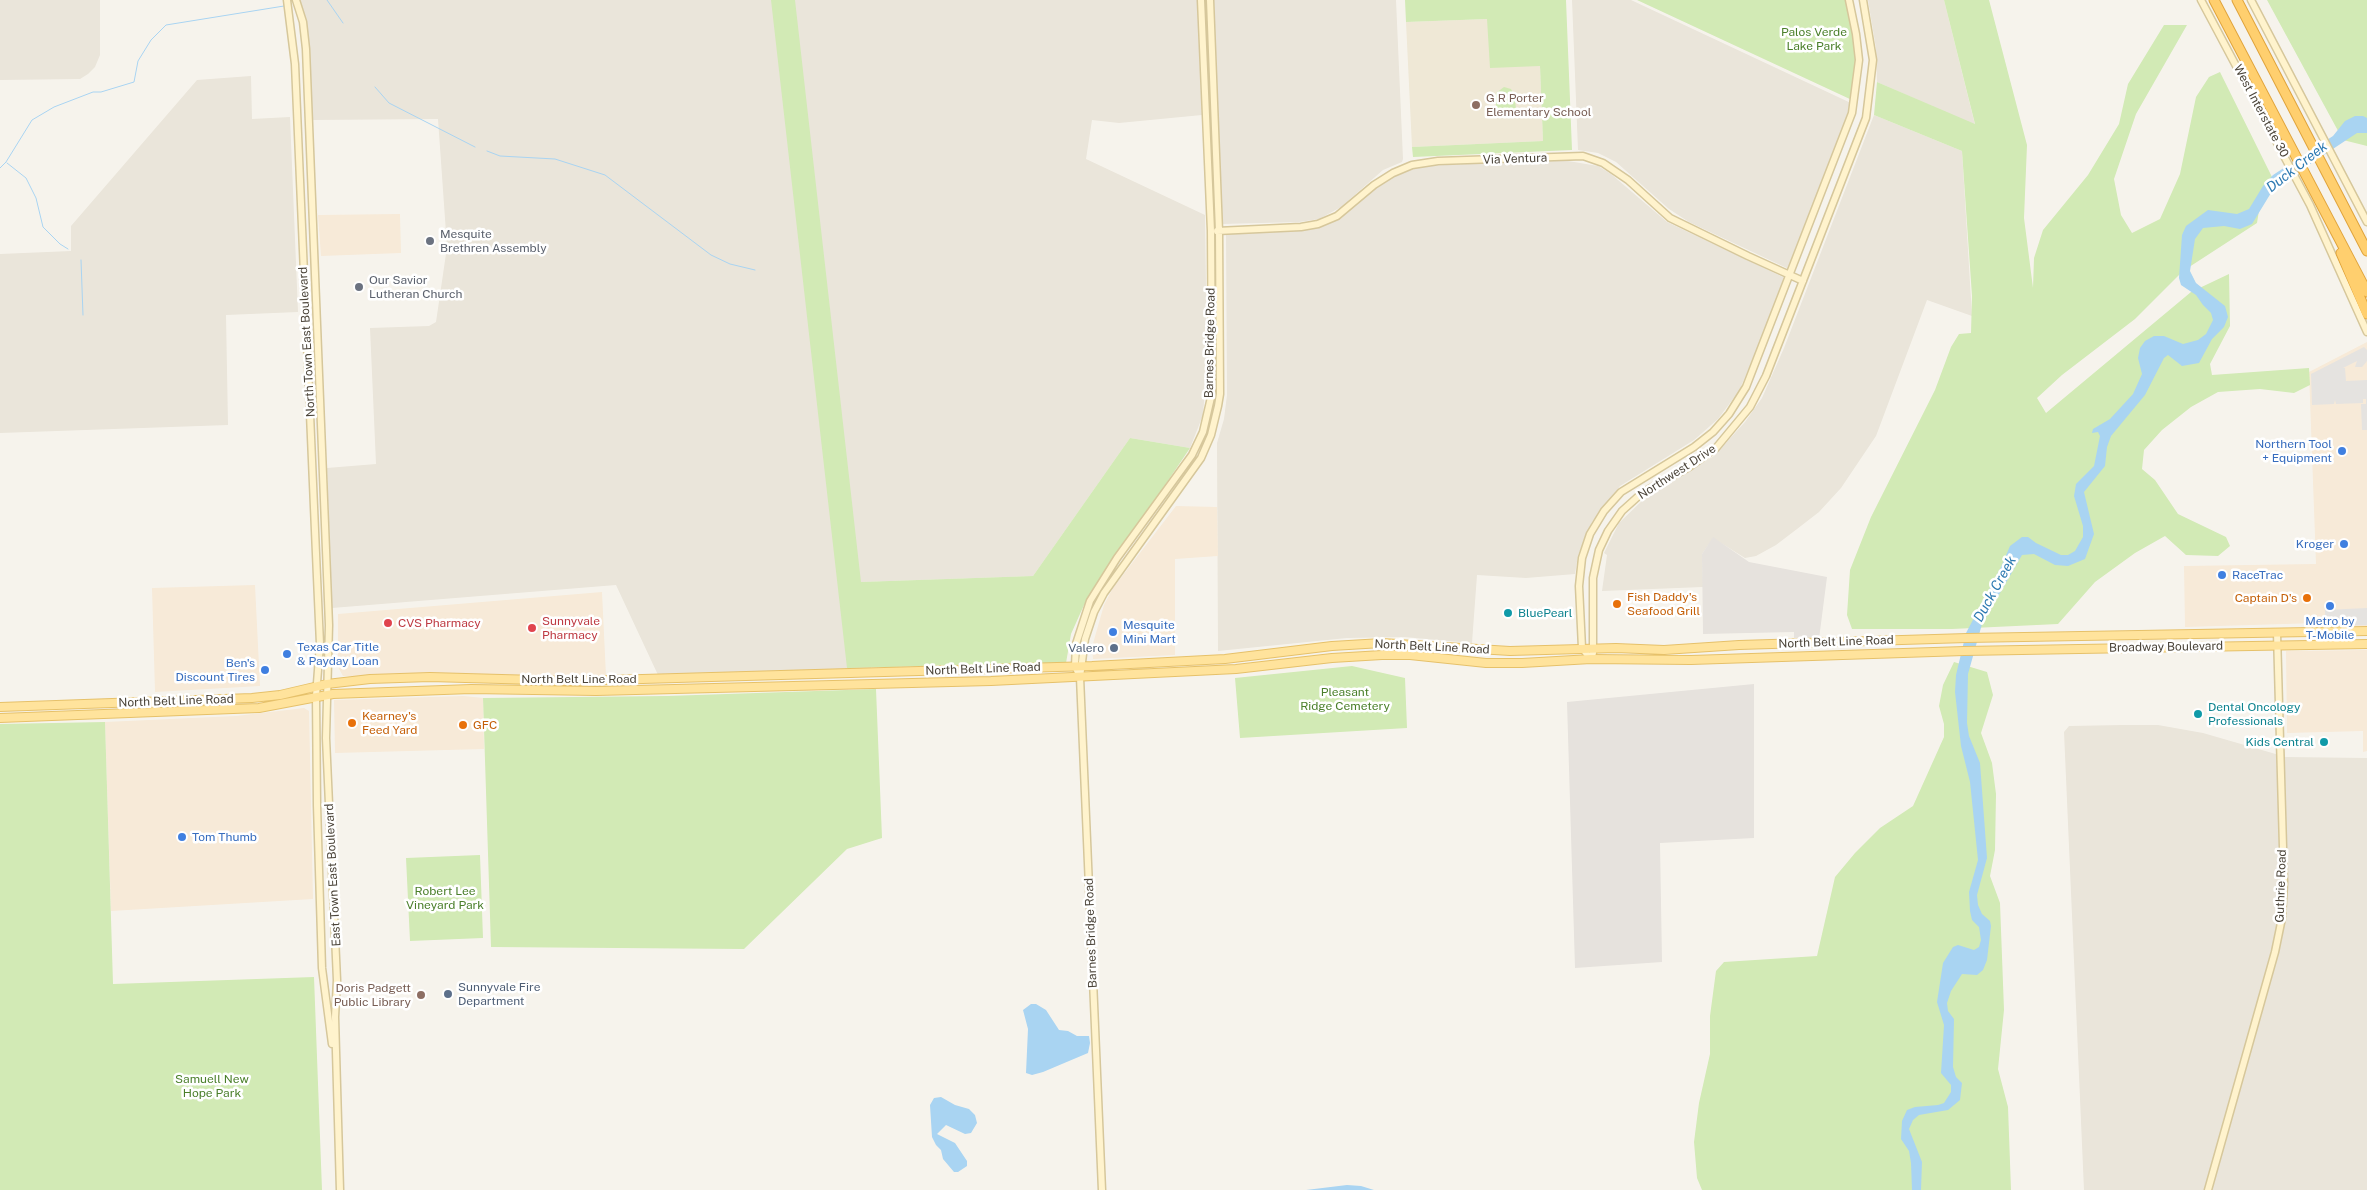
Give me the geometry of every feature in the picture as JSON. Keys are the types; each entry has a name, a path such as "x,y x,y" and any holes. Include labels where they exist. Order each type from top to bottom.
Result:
{"highway":[{"path":"2237,0 2367,250"},
{"path":"2215,2 2367,292"},
{"path":"2333,227 2346,266 2367,314"}],"main road":[{"name":"North Town East Boulevard","path":"287,0 291,22 296,81 312,445 319,656 317,685"},
{"name":"North Town East Boulevard","path":"296,0 306,49 330,625 327,684"},
{"name":"Barnes Bridge Road","path":"1102,1190 1078,636 1090,601 1117,558 1184,466 1203,432 1212,393 1211,231 1201,0"},
{"name":"Barnes Bridge Road","path":"1079,666 1094,612 1104,593 1204,453 1211,435 1220,394 1219,231 1210,0"},
{"name":"Northwest Drive","path":"1582,648 1579,578 1582,558 1593,528 1604,511 1621,492 1694,447 1713,432 1729,414 1746,387 1844,139 1854,104 1859,60 1849,0"},
{"name":"Northwest Drive","path":"1591,659 1595,648 1593,578 1596,559 1603,539 1622,512 1642,493 1703,458 1716,448 1741,420 1759,392 1860,136 1869,106 1873,60 1864,0"},
{"name":"West Interstate 30","path":"2201,0 2240,70 2310,205 2367,332"},
{"path":"2251,0 2367,222"},
{"name":"Via Ventura","path":"1211,231 1301,227 1318,224 1338,216 1374,185 1393,173 1412,165 1438,161 1583,156 1603,163 1628,180 1670,218 1803,280"},
{"path":"305,311 317,310"},
{"path":"312,445 322,445"},
{"path":"1184,466 1191,471"},
{"path":"1151,512 1158,518"},
{"path":"318,625 330,625"},
{"name":"Broadway Boulevard","path":"1967,638 2367,631"},
{"name":"Guthrie Road","path":"2208,1190 2275,952 2282,918 2284,883 2277,633"},
{"path":"2194,634 2194,646"},
{"name":"North Belt Line Road","path":"0,707 252,698 280,695 317,685 423,677 596,680 1079,666 1206,660 1332,646 1382,643 1510,651 1582,648 1654,650 1967,638"},
{"path":"1382,643 1382,655"},
{"path":"1807,643 1808,655"},
{"name":"Broadway Boulevard","path":"1964,651 2367,644"},
{"path":"1582,648 1591,659"},
{"path":"1654,650 1654,660"},
{"name":"North Belt Line Road","path":"0,718 259,708 326,694 424,690 596,691 1080,677 1207,671 1382,655 1486,663 1964,651"},
{"path":"1206,660 1207,671"},
{"path":"788,674 789,686"},
{"path":"423,677 424,690"},
{"path":"596,680 596,691"},
{"name":"East Town East Boulevard","path":"327,684 329,804 337,980 335,1017 340,1190"},
{"name":"East Town East Boulevard","path":"317,685 317,805 323,981 336,1065"},
{"path":"182,700 183,710"},
{"path":"104,703 105,714"},
{"path":"317,805 329,804"},
{"path":"320,881 332,879"}],"shaded area":[{"path":"0,0 100,0 100,55 95,67 80,79 0,80"},
{"path":"299,0 1197,0 1202,115 1119,123 1092,120 1086,159 1205,215 1207,361 1203,415 1190,448 1130,438 1033,576 861,582 871,668 658,675 616,585 332,608 327,468 376,464 370,328 429,326 436,322 447,247 438,119 311,120 303,17"},
{"path":"1212,0 1396,0 1402,162 1383,170 1341,207 1319,219 1299,222 1222,224"},
{"path":"1572,0 1631,0 1853,104 1791,270 1689,222 1669,209 1616,162 1598,153 1578,150"},
{"path":"1868,0 1944,0 1975,125 1877,82 1876,48"},
{"name":"G R Porter Elementary School","path":"1487,19 1540,66 1543,141 1412,147 1406,22"},
{"path":"251,76 252,119 290,117 298,312 226,315 228,425 0,433 0,254 71,251 71,226 197,80"},
{"path":"1874,115 1962,151 1972,316 1927,300 1876,436 1841,488 1819,512 1776,545 1756,556 1745,558 1713,538 1702,554 1703,587 1602,591 1607,555 1604,553 1619,523 1647,496 1714,456 1745,422 1762,398 1784,348"},
{"path":"1568,161 1598,166 1611,174 1667,222 1787,279 1739,391 1718,419 1694,440 1620,486 1592,522 1578,555 1575,574 1526,578 1477,575 1472,643 1404,637 1347,638 1218,651 1217,443 1224,419 1227,395 1226,233 1308,229 1329,223 1350,210 1388,178 1406,170 1425,166"},
{"path":"400,214 401,253 321,256 318,215"},
{"path":"2367,342 2367,626 2319,627 2318,623 2185,627 2184,566 2316,564 2309,372"},
{"path":"2364,347 2367,350 2367,361 2362,367 2355,367 2357,361 2343,368 2345,368 2346,381 2367,380 2367,430 2362,430 2361,404 2366,404 2366,399 2363,399 2363,403 2336,404 2335,400 2334,404 2312,405 2311,374"},
{"path":"1176,506 1217,507 1218,556 1175,559 1175,655 1093,659 1092,647 1104,605 1113,588"},
{"path":"1713,537 1749,562 1827,577 1819,639 1794,639 1794,632 1703,634 1702,554"},
{"path":"255,585 260,686 155,692 152,588"},
{"path":"602,592 606,676 343,676 338,667 338,614"},
{"path":"2367,608 2367,625 2330,626 2325,615 2325,610"},
{"path":"2367,650 2367,751 2363,752 2363,731 2287,733 2286,651"},
{"path":"1754,684 1754,838 1660,843 1662,962 1575,968 1567,702"},
{"path":"464,696 483,698 484,749 335,753 334,700"},
{"path":"304,708 309,711 313,899 111,911 105,722 236,716"},
{"path":"2158,725 2203,733 2286,757 2367,758 2367,1190 2084,1190 2064,732 2069,726"}],"green space":[{"path":"771,0 795,0 861,582 1033,576 1130,438 1190,448 1084,605 1071,634 1066,663 847,668"},
{"path":"1405,0 1566,0 1572,150 1413,157 1412,147 1543,141 1540,66 1490,68 1487,19 1406,22"},
{"name":"Palos Verde Lake Park","path":"1637,0 1846,0 1856,47 1856,79 1852,100"},
{"path":"1944,0 1989,0 2027,145 2024,218 2033,288 2034,258 2043,230 2088,175 2119,124 2128,84 2164,25 2187,25 2136,114 2114,179 2121,215 2132,233 2160,219 2180,174 2196,97 2209,77 2220,72 2272,177 2261,198 2257,223 2183,271 2135,319 2062,375 2037,398 2046,413 2191,292 2229,274 2230,326 2210,364 2212,375 2309,368 2310,385 2294,393 2260,389 2218,392 2191,407 2162,430 2144,450 2142,469 2155,480 2178,514 2226,537 2230,546 2218,556 2186,555 2165,536 2135,553 2095,582 2058,624 1952,629 1852,629 1847,615 1850,570 1871,517 1935,390 1951,347 1959,334 1971,333 1972,296 1962,151 1874,115 1877,82 1975,124"},
{"path":"2267,0 2367,0 2367,146 2343,140"},
{"path":"1504,87 1511,89 1514,95 1516,108 1509,117 1501,116 1496,110 1496,93"},
{"path":"1954,662 1987,672 1993,695 1981,733 1992,763 1996,794 1995,850 1990,876 2000,903 2004,1010 1998,1069 2008,1107 2011,1190 1702,1190 1697,1178 1694,1142 1699,1103 1710,1054 1710,1016 1716,971 1724,962 1817,956 1835,877 1855,853 1880,828 1913,806 1944,737 1944,724 1939,706 1943,685"},
{"name":"Pleasant Ridge Cemetery","path":"1352,666 1405,678 1407,728 1240,738 1235,678"},
{"path":"876,689 882,838 847,849 744,949 491,947 483,698 667,696"},
{"name":"Samuell New Hope Park","path":"105,722 113,984 314,977 322,1190 0,1190 0,724"},
{"name":"Robert Lee Vineyard Park","path":"480,855 483,938 410,941 406,858"}],"water":[{"name":"Duck Creek","path":"2355,116 2367,118 2367,133 2357,133 2274,188 2252,224 2240,229 2224,226 2203,228 2195,239 2190,271 2196,283 2225,306 2228,317 2224,327 2212,339 2199,363 2182,366 2168,355 2164,358 2145,395 2111,436 2107,447 2105,466 2084,492 2094,534 2085,559 2068,566 2055,565 2034,554 2022,555 1982,624 1968,674 1967,723 1969,736 1980,763 1987,858 1977,895 1978,905 1982,914 1990,921 1991,926 1987,960 1983,970 1977,975 1962,974 1951,991 1947,1003 1948,1011 1954,1019 1953,1067 1956,1077 1962,1083 1960,1100 1948,1110 1919,1115 1913,1120 1909,1129 1922,1162 1921,1190 1912,1190 1909,1151 1901,1139 1902,1121 1907,1110 1944,1103 1951,1092 1951,1085 1941,1073 1944,1025 1937,1002 1943,963 1953,947 1958,945 1974,950 1979,947 1981,940 1979,927 1972,920 1970,911 1969,892 1978,860 1970,782 1961,746 1955,692 1956,675 1966,633 2010,546 2022,537 2028,537 2061,555 2068,555 2075,551 2083,537 2083,526 2074,496 2076,484 2094,466 2100,436 2098,432 2092,433 2093,429 2110,419 2133,394 2142,374 2138,358 2140,348 2145,341 2154,336 2164,336 2183,344 2198,340 2206,334 2213,320 2211,313 2196,295 2181,285 2179,278 2182,235 2186,226 2208,210 2237,214 2249,209 2263,186 2273,175 2333,136 2345,121"},
{"path":"1031,1004 1036,1004 1046,1010 1059,1030 1068,1031 1077,1036 1089,1036 1088,1053 1043,1072 1032,1075 1026,1073 1028,1029 1023,1010"},
{"path":"941,1097 955,1105 969,1109 975,1115 977,1123 971,1133 965,1134 946,1125 937,1134 955,1143 967,1161 967,1166 958,1172 954,1172 943,1159 941,1150 932,1137 930,1105 934,1098"},
{"path":"1347,1185 1361,1186 1374,1190 1306,1190"}],"waterway":[{"path":"327,0 343,23"},
{"path":"0,168 6,162 32,120 54,107 93,92 101,92 134,82 138,61 151,40 166,25 284,6"},
{"path":"375,87 389,103 475,147"},
{"path":"487,151 500,156 555,159 605,175 711,255 730,264 755,270"},
{"path":"7,163 26,178 36,198 43,227 60,244 68,249"},
{"path":"81,260 83,315"}],"place":[{"name":"G R Porter Elementary School","path":"1476,105"},
{"name":"Mesquite Brethren Assembly","path":"430,241"},
{"name":"Our Savior Lutheran Church","path":"359,287"},
{"name":"Northern Tool + Equipment","path":"2342,451"},
{"name":"Kroger","path":"2344,544"},
{"name":"RaceTrac","path":"2222,575"},
{"name":"Captain D's","path":"2307,598"},
{"name":"Fish Daddy's Seafood Grill","path":"1617,604"},
{"name":"Metro by T-Mobile","path":"2330,606"},
{"name":"BluePearl","path":"1508,613"},
{"name":"CVS Pharmacy","path":"388,623"},
{"name":"Sunnyvale Pharmacy","path":"532,628"},
{"name":"Mesquite Mini Mart","path":"1113,632"},
{"name":"Valero","path":"1114,648"},
{"name":"Texas Car Title & Payday Loan","path":"287,654"},
{"name":"Ben's Discount Tires","path":"265,670"},
{"name":"Dental Oncology Professionals","path":"2198,714"},
{"name":"Kearney's Feed Yard","path":"352,723"},
{"name":"GFC","path":"463,725"},
{"name":"Kids Central","path":"2324,742"},
{"name":"Tom Thumb","path":"182,837"},
{"name":"Sunnyvale Fire Department","path":"448,994"},
{"name":"Doris Padgett Public Library","path":"421,995"}]}
